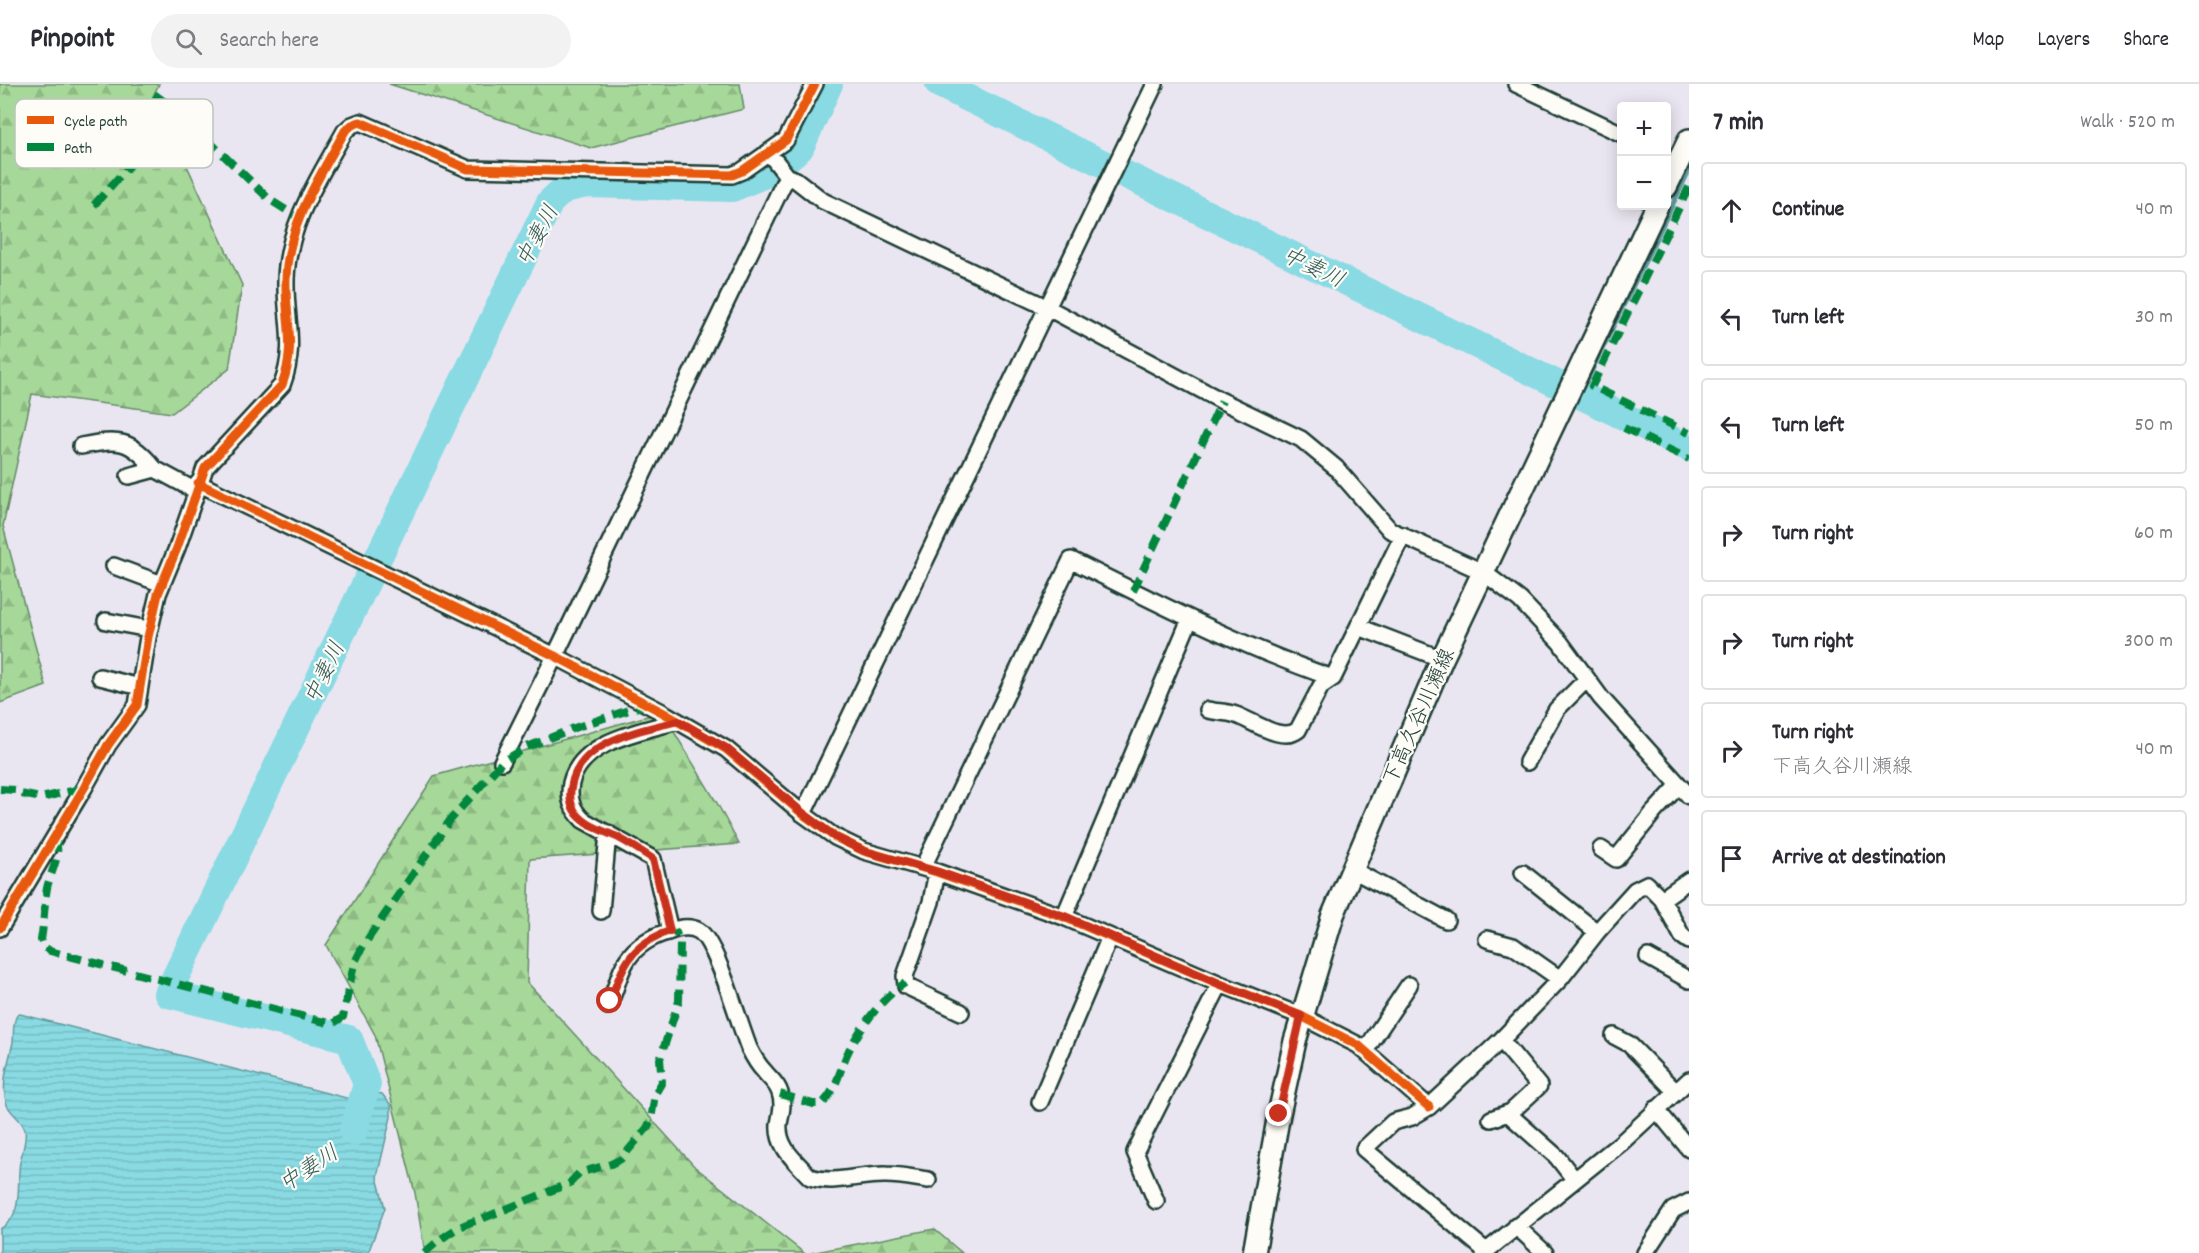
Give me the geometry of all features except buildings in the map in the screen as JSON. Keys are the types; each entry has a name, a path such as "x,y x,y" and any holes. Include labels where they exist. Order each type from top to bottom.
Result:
{"main road":[{"path":"1671,176 1682,151"},
{"name":"下高久谷川瀬線","path":"1254,1253 1279,1114 1301,1016 1333,915 1442,659 1656,210"}],"street":[{"path":"502,762 555,657 786,140 814,84"},
{"path":"804,814 1155,84"},
{"path":"1516,84 1617,132"},
{"path":"0,928 108,745 132,715 137,705 150,629 162,584 205,468 282,385 291,352 286,281 292,242 305,203 345,131 360,122 468,170 732,175 777,164"},
{"path":"777,164 823,201 1048,308 1222,401 1301,439 1336,468 1390,530 1483,572 1520,600 1543,623 1601,698 1684,790 1654,812 1616,859 1601,849"},
{"path":"81,446 106,441 125,443 135,447 155,469 373,568 555,657 726,748 804,814 835,837 864,851 930,870 1064,916 1220,984 1301,1016 1359,1045 1429,1107"},
{"path":"129,476 155,469"},
{"path":"1208,710 1234,714 1281,735 1293,734 1298,730 1321,686 1333,678 1403,535"},
{"path":"961,1012 906,986 905,976 931,902 930,870 1071,560 1190,619 1333,678"},
{"path":"114,566 162,584"},
{"path":"1064,916 1190,619"},
{"path":"106,621 150,629"},
{"path":"1359,627 1442,659"},
{"path":"100,677 140,687"},
{"path":"1527,762 1557,709 1587,679"},
{"path":"670,931 653,859 584,820 575,812 569,799 573,776 583,762 600,747 622,736 678,721"},
{"path":"601,911 608,833"},
{"path":"1352,869 1446,920"},
{"path":"1523,873 1597,932"},
{"path":"1662,899 1689,880"},
{"path":"1689,941 1682,936 1662,899 1647,885 1635,890 1597,932 1560,979 1501,1040 1429,1107 1412,1117 1393,1122 1364,1149 1485,1252 1622,1142 1689,1080"},
{"path":"608,1006 628,957 643,943 681,928 690,928 700,932 712,949 750,1049 764,1071 776,1083 783,1109 779,1124 779,1138 784,1149 810,1177 824,1179 884,1174 928,1180"},
{"path":"1040,1102 1110,937"},
{"path":"1487,939 1514,946 1560,979"},
{"path":"1648,957 1689,980"},
{"path":"1156,1201 1135,1152 1220,984"},
{"path":"1365,1051 1409,985"},
{"path":"1614,1036 1629,1044 1676,1091"},
{"path":"1491,1119 1511,1112 1539,1086 1501,1040"},
{"path":"1656,1109 1689,1149"},
{"path":"1511,1112 1512,1117 1557,1157 1574,1179"},
{"path":"1645,1253 1673,1210 1689,1202"},
{"path":"1516,1226 1545,1253"}],"green space":[{"path":"0,84 159,84 154,94 156,99 15,99 15,168 188,168 242,285 229,369 172,413 32,394 3,526 46,686 0,703"},
{"path":"389,84 740,84 744,109 591,148"},
{"path":"662,712 739,844 530,859 527,982 695,1167 804,1253 425,1253 415,1193 375,1035 326,945 434,776"},
{"path":"934,1229 962,1253 811,1253"}],"water":[{"path":"20,1014 354,1100 372,1092 382,1094 391,1105 391,1117 377,1177 385,1208 368,1253 0,1253 0,1229 13,1216 18,1199 20,1162 25,1138 24,1126 7,1105 4,1089 13,1042 14,1022"}],"waterway":[{"name":"中妻川","path":"353,1132 367,1084 349,1039 168,994 177,974 550,202 564,189 586,184 732,188 770,172 800,148 829,84"},
{"name":"中妻川","path":"939,84 1689,448"},
{"path":"1580,395 1689,171"}],"marked path":[{"path":"154,94 161,99"},
{"path":"213,145 270,200 299,218"},
{"path":"94,205 127,168"},
{"path":"1689,187 1592,386 1689,433"},
{"path":"1133,591 1222,401"},
{"path":"1624,428 1689,459"},
{"path":"55,837 57,857 47,888 41,940 43,946 50,951 332,1024 343,1017 354,964 363,946 451,819 502,762 525,748 574,728 647,704"},
{"path":"0,789 15,790 21,794 41,798 84,788"},
{"path":"424,1253 464,1225 570,1183 579,1173 621,1159 647,1128 651,1120 655,1094 662,1082 660,1059 679,1001 680,943 675,930"},
{"path":"780,1094 813,1104 822,1104 831,1092 860,1031 880,1004 905,983"}],"cycle path":[{"path":"0,928 108,745 137,705 148,637 158,594 205,468 282,385 290,345 286,280 292,240 306,202 345,131 360,122 468,169 732,175 742,171 786,140 815,84"},
{"path":"198,483 555,656 662,712 726,749 803,814 835,837 864,851 937,872 1064,917 1301,1016 1358,1045 1429,1107"}],"route":[{"path":"610,1001 628,957 643,943 670,931 653,859 639,849 598,829 575,812 569,799 573,776 583,762 600,747 622,736 678,721 726,748 804,814 835,837 864,851 938,872 1064,916 1220,984 1301,1016 1279,1114"}]}
